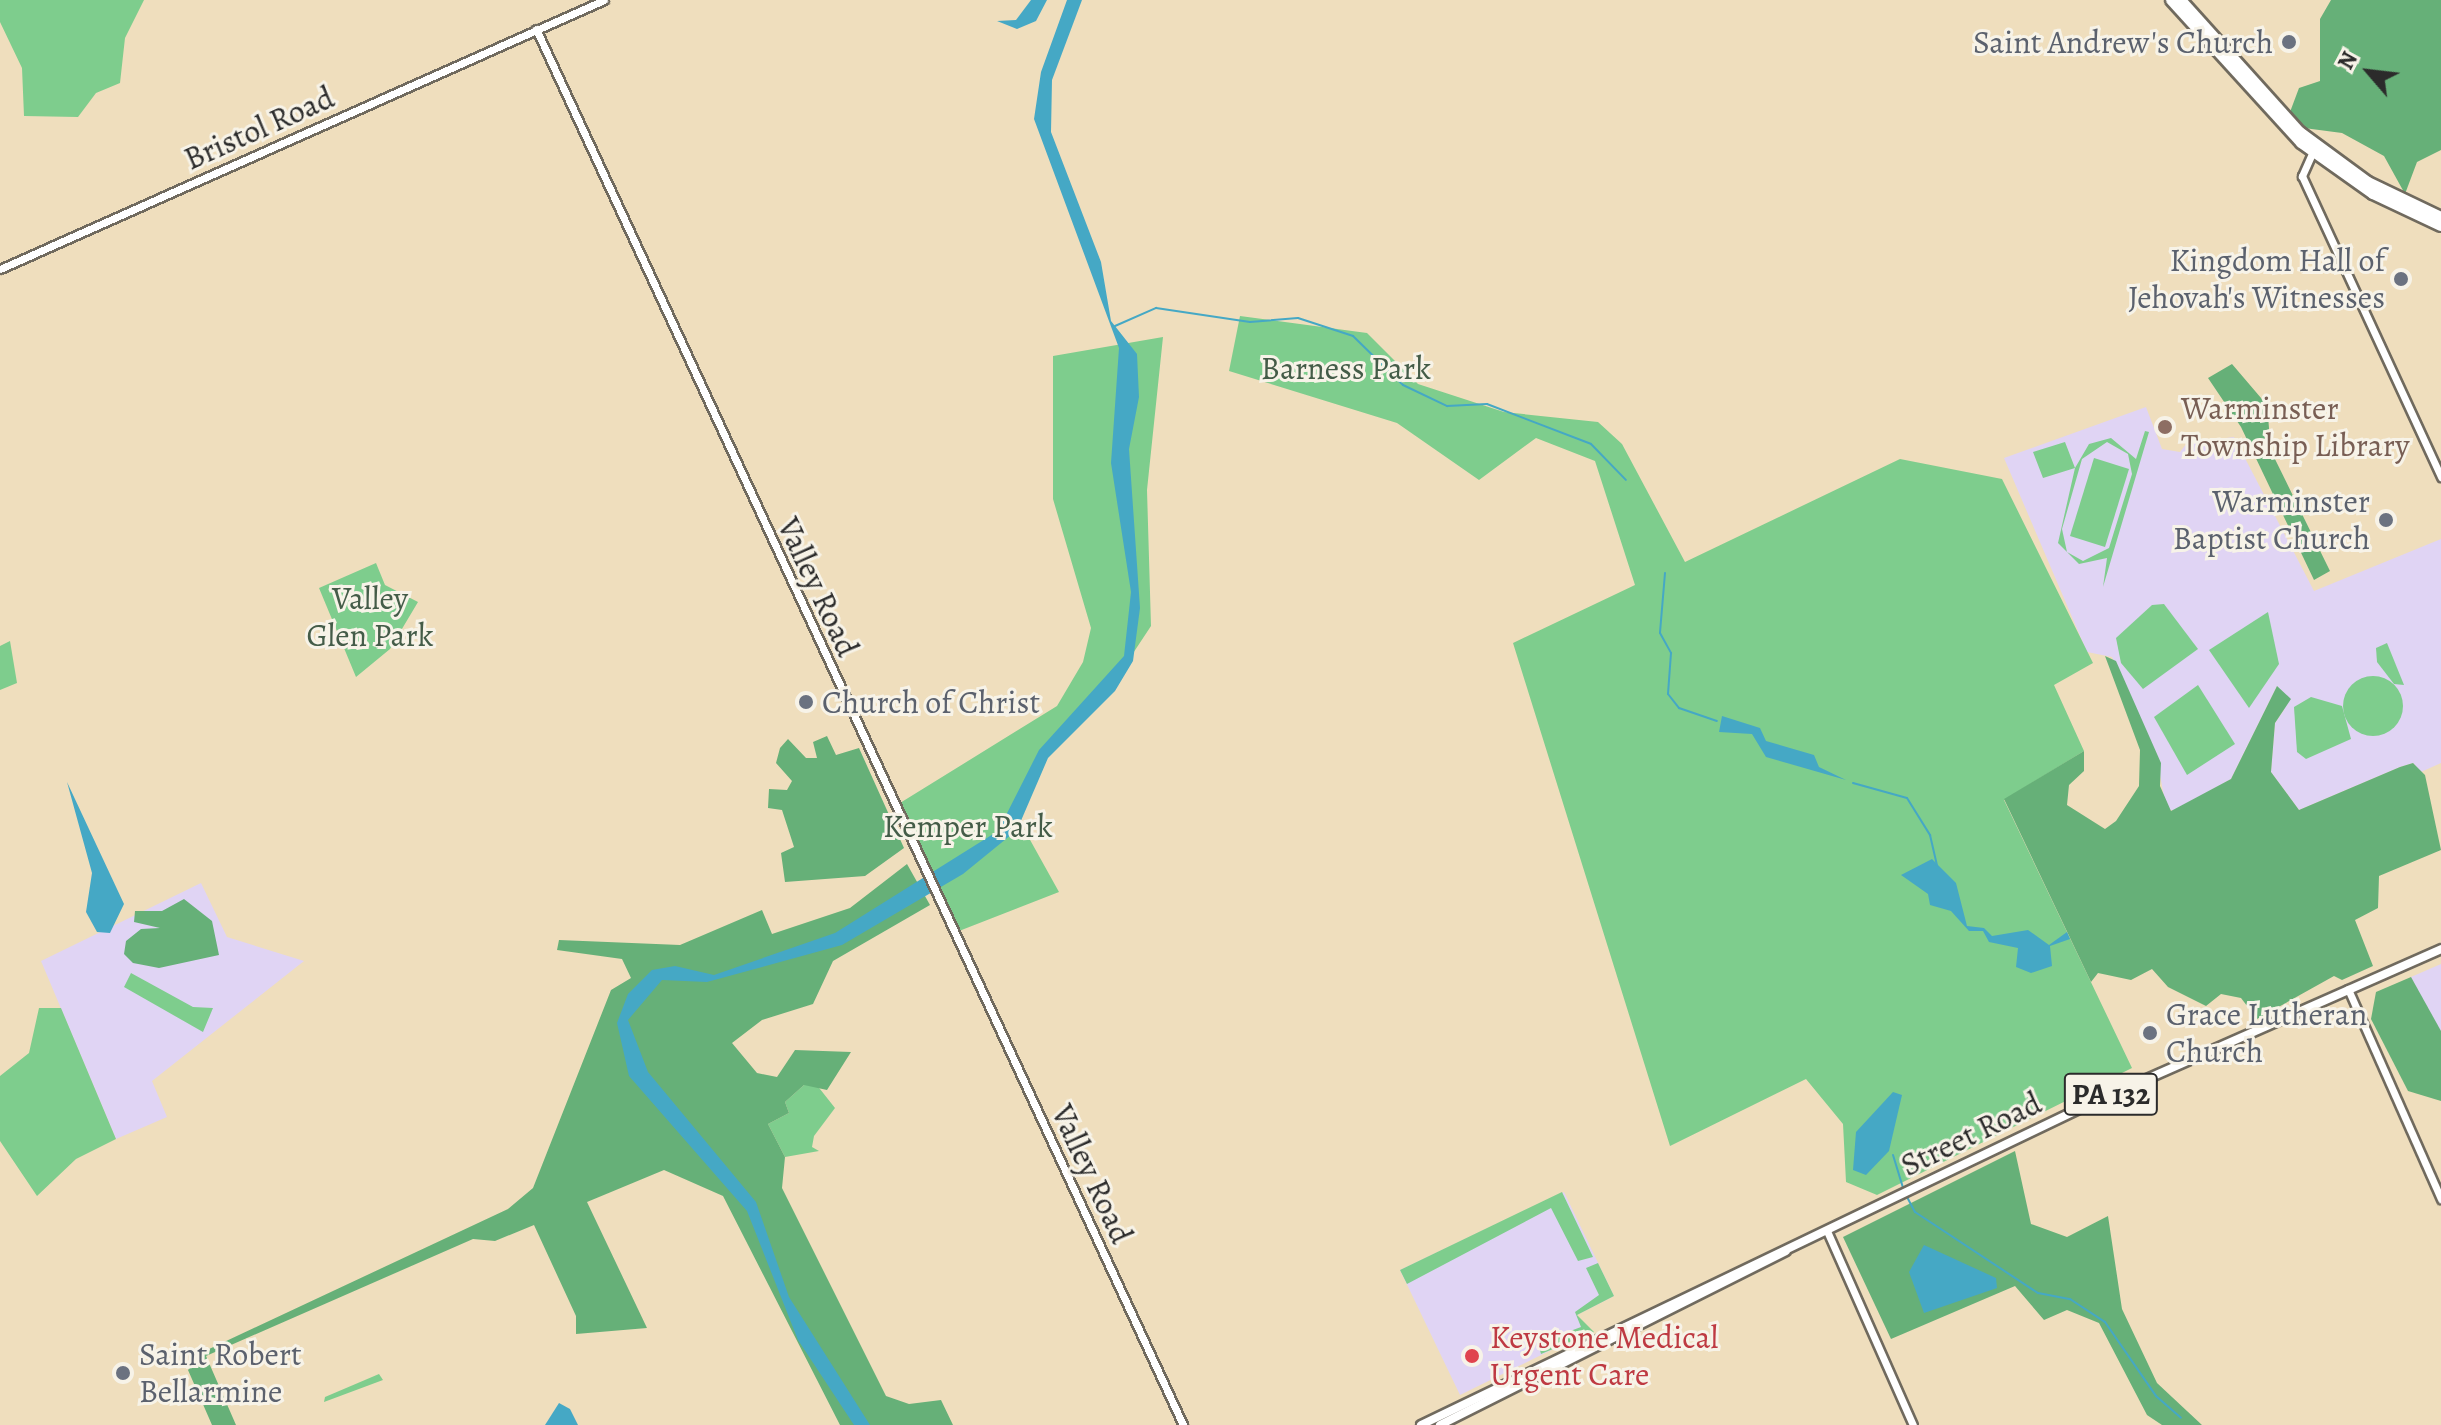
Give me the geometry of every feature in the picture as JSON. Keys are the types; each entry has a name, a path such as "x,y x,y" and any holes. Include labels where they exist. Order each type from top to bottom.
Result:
{"highway":[{"path":"2171,0 2314,149 2373,194 2441,226"},
{"path":"2181,0 2314,149 2368,182 2441,217"}],"main road":[{"name":"Street Road","path":"1421,1425 1827,1231 2348,989 2441,949"},
{"name":"Street Road","path":"1440,1425 1786,1251"}],"street":[{"name":"Bristol Road","path":"0,269 604,0"},
{"name":"Valley Road","path":"536,29 1183,1425"},
{"path":"2314,149 2302,176 2441,477"},
{"path":"2348,989 2441,1199"},
{"path":"1827,1231 1913,1425"}],"shaded area":[{"path":"2146,407 2162,449 2180,452 2187,443 2234,437 2314,591 2441,539 2441,763 2421,772 2413,763 2400,767 2299,810 2271,772 2275,723 2284,710 2277,686 2231,779 2174,811 2166,808 2159,769 2112,657 2087,652 2004,458"},
{"path":"201,883 227,937 304,961 152,1081 167,1117 116,1139 41,961"},
{"path":"2441,964 2441,1031 2438,1033 2411,977"},
{"path":"1564,1192 1614,1296 1577,1315 1586,1333 1460,1395 1400,1270"}],"green space":[{"path":"0,0 144,0 125,38 120,83 96,93 78,117 24,116 22,68 0,22"},
{"path":"2331,0 2441,0 2441,150 2417,162 2405,194 2384,156 2342,133 2304,128 2290,112 2299,88 2320,81 2320,19"},
{"name":"Barness Park","path":"1240,316 1367,333 1418,384 1504,412 1598,422 1622,444 1685,562 1900,459 2002,479 2093,663 2054,685 2084,751 2004,800 2132,1068 1877,1195 1846,1182 1843,1124 1806,1079 1670,1146 1513,643 1635,585 1595,461 1536,438 1479,480 1397,423 1229,371"},
{"name":"Kemper Park","path":"1163,337 1147,490 1151,626 1114,682 1043,761 1019,820 1059,892 959,931 900,803 1057,706 1083,662 1091,628 1053,499 1053,356"},
{"path":"2232,364 2267,405 2271,451 2330,571 2314,580 2241,427 2208,378"},
{"path":"2145,431 2149,432 2103,587 2107,558 2079,564 2067,552 2058,543 2075,468 2089,444 2111,438 2136,459","holes":["2107,442 2128,454 2132,474 2109,548 2083,561 2067,552 2062,529 2082,459"]},
{"path":"2065,442 2075,468 2043,478 2033,452"},
{"path":"2094,458 2129,469 2105,547 2070,536"},
{"name":"Valley Glen Park","path":"376,563 385,585 418,602 390,649 356,677 319,588"},
{"path":"2164,604 2198,649 2143,689 2121,663 2116,638 2152,605"},
{"path":"2268,612 2279,664 2249,708 2209,650"},
{"path":"10,641 17,683 0,690 0,646"},
{"path":"2387,643 2404,685 2394,684 2377,662 2376,648"},
{"path":"2105,656 2116,661 2161,763 2160,786 2171,811 2231,779 2277,686 2291,699 2275,723 2271,772 2299,810 2413,763 2425,775 2441,850 2379,876 2378,908 2355,920 2373,966 2342,980 2334,976 2257,1019 2241,998 2221,994 2206,1006 2168,987 2152,969 2131,980 2098,973 2091,982 2004,799 2084,751 2084,771 2069,785 2067,805 2105,829 2116,821 2139,786 2140,750"},
{"path":"2373,676 2384,678 2394,685 2401,695 2401,717 2394,727 2384,734 2373,736 2362,734 2352,727 2345,717 2343,706 2345,695 2352,685 2362,678"},
{"path":"2198,685 2235,744 2187,775 2154,717"},
{"path":"2311,697 2342,706 2351,739 2306,759 2297,752 2294,707"},
{"path":"827,736 836,755 859,748 904,848 865,876 785,882 781,853 794,847 782,810 768,808 769,789 787,790 792,781 776,763 780,748 788,739 806,758 817,758 813,742"},
{"path":"907,864 930,905 833,961 813,1004 762,1020 732,1043 757,1073 777,1077 795,1050 851,1052 827,1090 804,1085 785,1102 789,1113 768,1124 785,1157 782,1188 886,1396 909,1404 941,1400 953,1425 840,1425 723,1196 664,1170 587,1202 647,1328 576,1334 576,1316 534,1225 495,1241 473,1239 206,1356 236,1425 212,1425 188,1370 207,1350 508,1209 533,1188 611,990 631,978 622,959 557,950 559,940 680,945 762,910 772,934 850,908"},
{"path":"184,899 212,921 219,955 159,968 133,963 124,954 126,941 141,929 160,928 134,922 135,911 162,911"},
{"path":"131,973 193,1007 213,1008 203,1032 124,987"},
{"path":"2411,977 2441,1031 2441,1101 2408,1091 2371,1019 2376,992"},
{"path":"39,1008 61,1008 116,1139 76,1159 37,1196 0,1141 0,1076 29,1053"},
{"path":"816,1084 835,1108 814,1136 812,1147 819,1151 785,1157 768,1124 789,1113 785,1102 804,1085"},
{"path":"2015,1151 2031,1224 2067,1237 2108,1216 2122,1309 2157,1383 2202,1425 2162,1425 2147,1415 2099,1323 2067,1310 2044,1320 2015,1286 1891,1339 1843,1237"},
{"path":"1562,1192 1593,1257 1578,1261 1551,1208 1407,1284 1400,1270"},
{"path":"1598,1263 1614,1296 1577,1315 1594,1332 1541,1354 1538,1343 1581,1327 1575,1312 1599,1295 1586,1268"},
{"path":"379,1374 383,1380 324,1402 325,1397"}],"water":[{"path":"1031,0 1047,0 1036,21 1017,29 997,21 1016,20"},
{"path":"1067,0 1082,0 1052,80 1051,132 1101,262 1111,321 1137,354 1139,397 1129,449 1140,608 1133,661 1115,691 1048,758 1017,830 963,874 842,945 707,982 662,980 628,1020 648,1072 756,1202 789,1297 870,1425 854,1425 798,1340 747,1211 629,1076 617,1023 628,994 652,970 675,966 714,975 835,933 998,831 1039,750 1124,656 1131,592 1111,463 1119,348 1034,119 1041,72"},
{"path":"1722,716 1760,728 1766,741 1814,755 1819,767 1846,780 1766,757 1752,734 1719,732"},
{"path":"67,782 124,904 110,933 97,932 86,912 92,873"},
{"path":"1932,859 1956,883 1967,926 1984,928 1992,936 2028,930 2049,945 2067,932 2070,939 2050,946 2052,966 2031,973 2016,967 2018,948 1989,942 1983,931 1969,931 1951,911 1930,905 1928,894 1901,875"},
{"path":"1893,1092 1902,1095 1889,1151 1866,1175 1853,1170 1856,1132"},
{"path":"1924,1245 1996,1278 1997,1288 1924,1313 1909,1272"},
{"path":"559,1403 570,1409 578,1425 545,1425"}],"waterway":[{"path":"1115,326 1156,308 1250,322 1298,318 1353,336 1403,385 1447,406 1487,404 1591,444 1626,480"},
{"path":"1665,573 1660,633 1671,653 1668,694 1679,708 1717,721"},
{"path":"1853,783 1907,798 1930,835 1937,865"},
{"path":"1893,1155 1904,1191"},
{"path":"1907,1197 1915,1212 2038,1293 2070,1299 2105,1322 2156,1396 2181,1418"}],"place":[{"name":"Saint Andrew's Church","path":"2289,42"},
{"name":"Kingdom Hall of Jehovah's Witnesses","path":"2401,279"},
{"name":"Warminster Township Library","path":"2165,427"},
{"name":"Warminster Baptist Church","path":"2386,520"},
{"name":"Church of Christ","path":"806,702"},
{"name":"Grace Lutheran Church","path":"2150,1033"},
{"name":"Keystone Medical Urgent Care","path":"1472,1356"},
{"name":"Saint Robert Bellarmine","path":"123,1373"}]}
